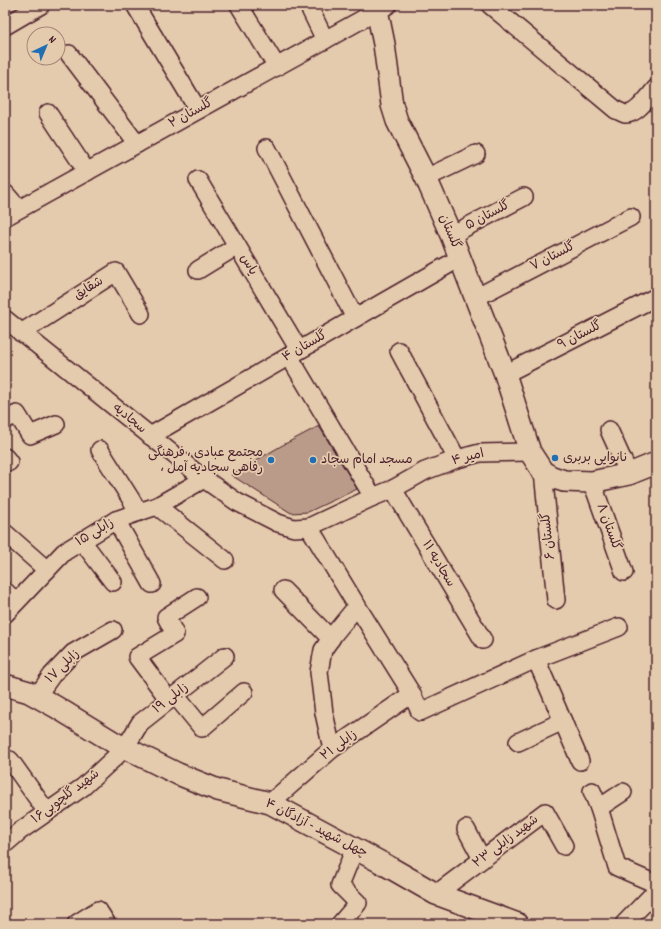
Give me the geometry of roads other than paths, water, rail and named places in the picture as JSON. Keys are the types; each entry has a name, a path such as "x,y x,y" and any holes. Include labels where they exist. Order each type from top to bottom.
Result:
{"street":[{"path":"5,26 41,5"},
{"path":"135,5 198,110"},
{"path":"239,5 277,67"},
{"path":"308,5 326,40"},
{"path":"490,5 616,110 626,114 637,110 656,88"},
{"name":"گلستان ۲","path":"12,213 326,40 381,7"},
{"name":"گلستان","path":"381,7 392,105 396,121 426,178 451,235 505,374 530,452"},
{"path":"69,54 137,144"},
{"path":"48,113 87,172"},
{"path":"267,148 355,318"},
{"path":"426,178 476,154"},
{"name":"یاس","path":"198,180 237,246 373,497"},
{"path":"5,193 12,213"},
{"name":"گلستان ۵","path":"451,235 524,197"},
{"name":"گلستان ۷","path":"475,298 631,217"},
{"path":"198,270 237,246"},
{"name":"گلستان ۴","path":"150,436 460,258"},
{"name":"شقایق","path":"20,333 116,272 141,314"},
{"name":"گلستان ۹","path":"505,374 656,297"},
{"name":"سجادیه","path":"5,320 204,479 237,502 278,523"},
{"path":"399,351 457,459"},
{"path":"5,420 17,414 30,434 56,424"},
{"path":"609,430 629,474"},
{"path":"100,450 139,512"},
{"path":"530,452 543,472 564,481 592,482 629,474 656,462"},
{"name":"امیر ۴","path":"278,523 294,528 309,527 393,489 425,471 457,459 480,453 530,452"},
{"name":"گلستان ۶","path":"543,472 556,600"},
{"name":"زابلی ۱۵","path":"9,602 47,570 64,552 116,520 157,506 204,479"},
{"name":"گلستان ۸","path":"592,482 624,572"},
{"name":"سجادیه ۱۱","path":"393,489 483,640"},
{"path":"157,506 225,560"},
{"path":"116,520 152,584"},
{"path":"309,527 412,694 420,712 536,659 619,627"},
{"path":"6,533 47,570"},
{"path":"82,541 113,582"},
{"path":"283,590 331,638"},
{"path":"197,597 166,617 175,634 137,657 172,698 202,728 244,692"},
{"path":"332,749 324,713 319,672 324,650 331,638 357,606"},
{"name":"زابلی ۱۷","path":"37,696 52,675 73,653 113,630"},
{"name":"زابلی ۱۹","path":"125,748 140,723 225,656"},
{"path":"536,659 580,760"},
{"name":"چهل شهید - آزادگان ۴","path":"5,685 37,696 115,743 178,774 218,790 270,803 355,848 436,894 518,924"},
{"name":"زابلی ۲۱","path":"270,803 332,749 412,694"},
{"path":"518,742 563,721"},
{"name":"شهید گلچوبی۱۶","path":"5,844 20,831 84,787 125,748"},
{"path":"10,760 47,812"},
{"path":"592,791 618,867 656,884"},
{"path":"599,808 622,792"},
{"name":"شهید زابلی ۲۳","path":"436,894 545,812 564,846"},
{"path":"466,829 482,859"},
{"path":"340,924 358,903 340,885 355,848"},
{"path":"624,924 656,891"},
{"path":"76,924 98,910 107,924"}],"place":[{"name":"نانوایی بربری","path":"555,458"},
{"name":"مجتمع عبادی ، فرهنگی ، رفاهی سجادیه آمل","path":"271,460"},
{"name":"مسجد امام سجاد","path":"313,460"}]}
